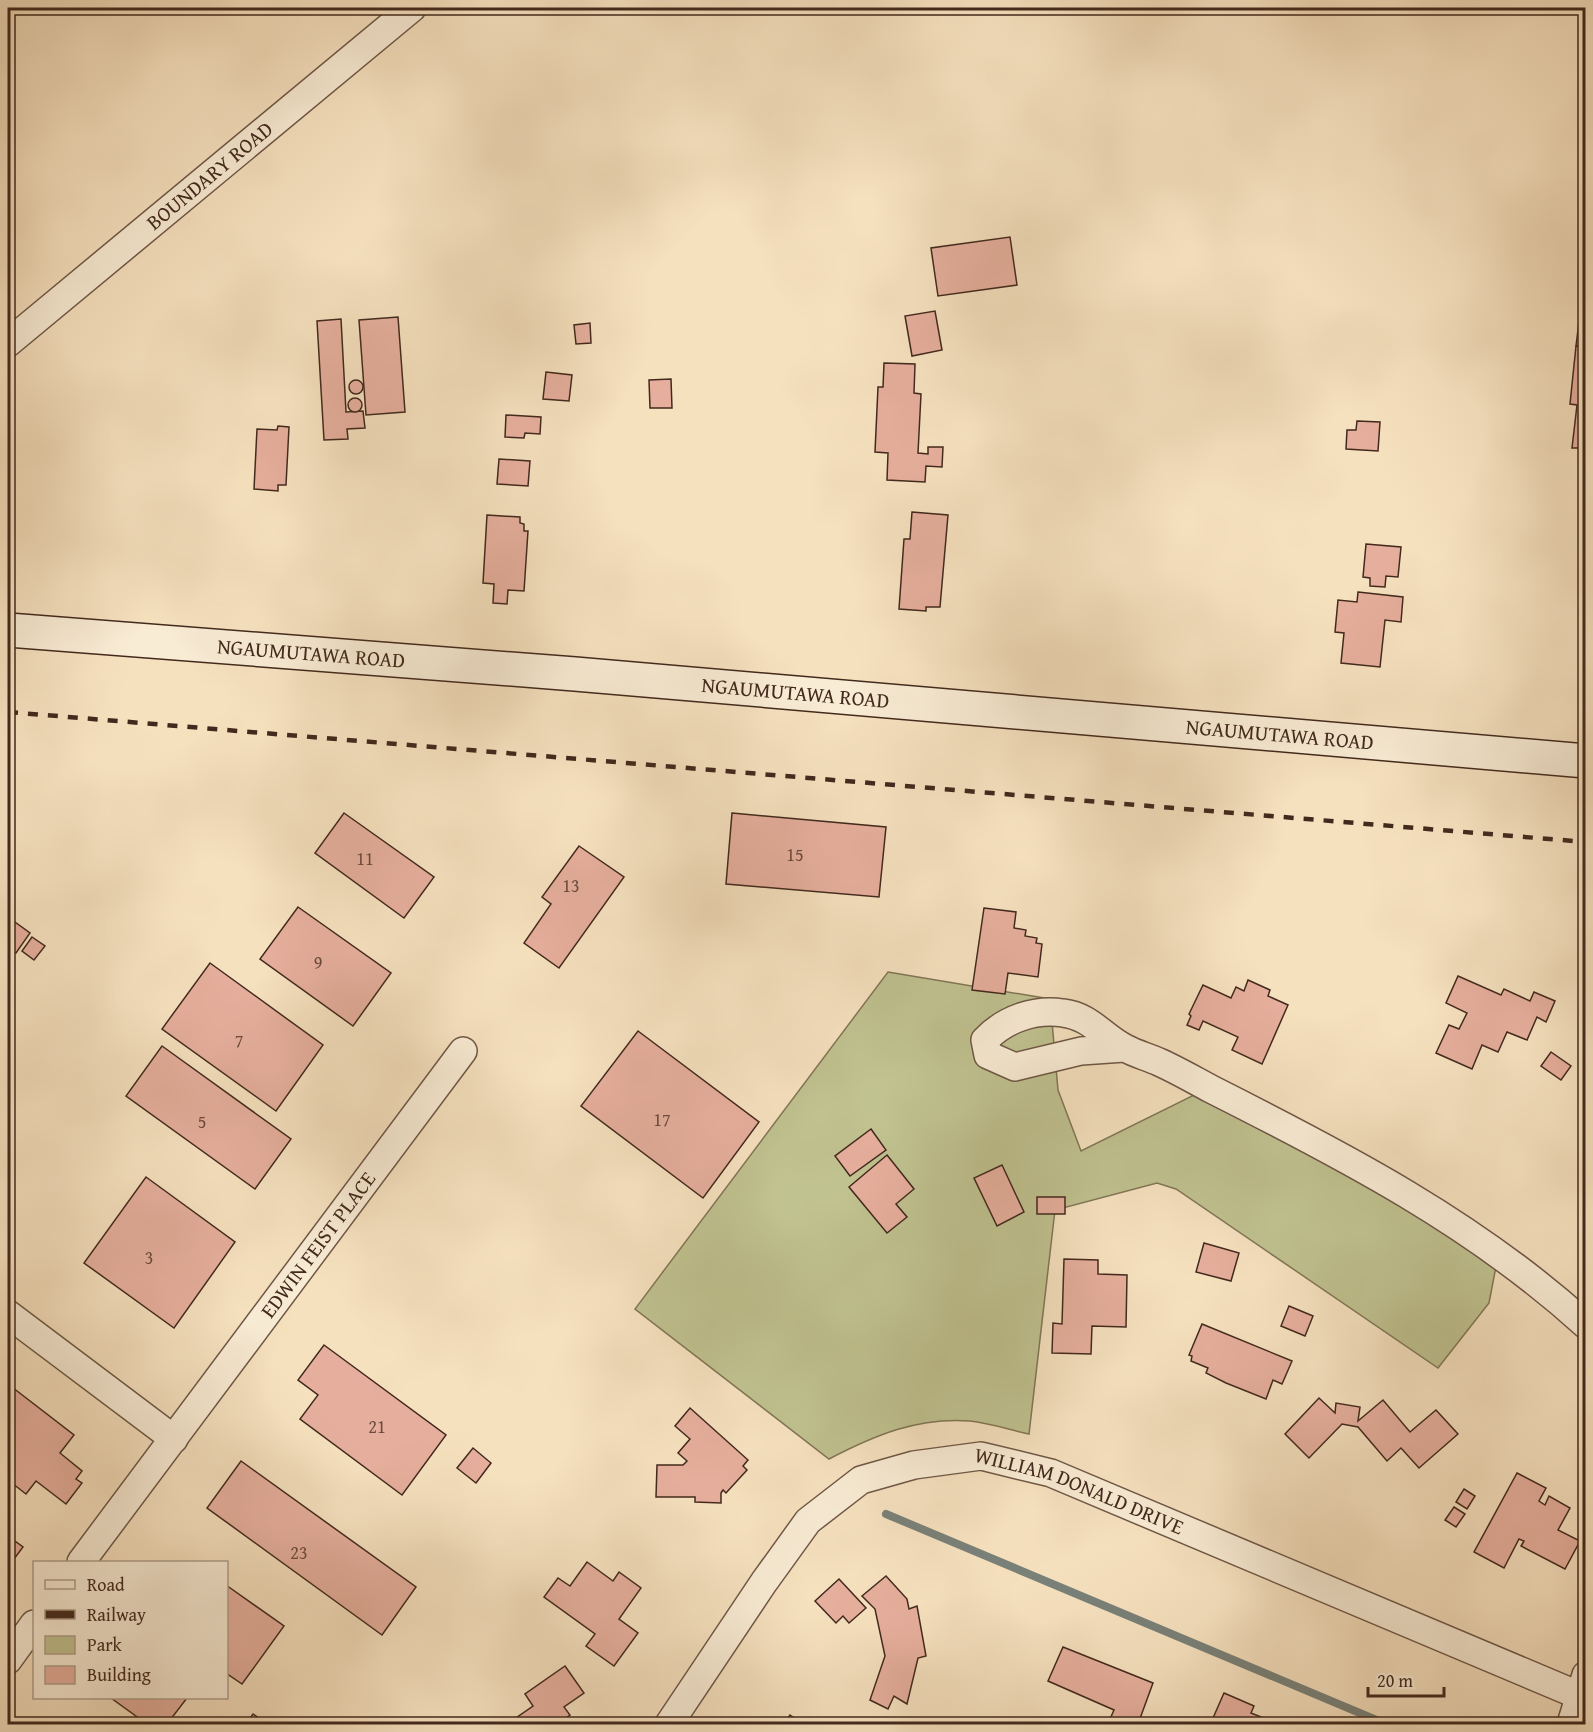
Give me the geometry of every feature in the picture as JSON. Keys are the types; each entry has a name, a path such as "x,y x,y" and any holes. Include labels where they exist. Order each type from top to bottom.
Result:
{"main road":[{"name":"NGAUMUTAWA ROAD","path":"8,630 586,675 1586,761"}],"street":[{"name":"BOUNDARY ROAD","path":"8,343 412,8"},
{"path":"1124,1048 1161,1063 1332,1150 1412,1196 1476,1238 1545,1288 1586,1325"},
{"name":"EDWIN FEIST PLACE","path":"82,1561 463,1050"},
{"path":"8,1314 174,1439"},
{"name":"WILLIAM DONALD DRIVE","path":"669,1725 764,1582 808,1521 861,1480 914,1465 981,1456 1052,1473 1582,1685"},
{"path":"8,1660 33,1625"},
{"path":"1571,1725 1582,1685"}],"green space":[{"path":"888,972 1050,999 1058,1090 1081,1151 1202,1091 1498,1256 1489,1303 1438,1368 1176,1189 1157,1183 1055,1210 1029,1434 970,1421 932,1422 880,1435 829,1459 635,1309"}],"building":[{"path":"1010,237 1017,285 938,296 931,248"},
{"path":"1581,305 1586,306 1586,347 1576,346"},
{"path":"935,311 942,350 912,356 905,316"},
{"path":"398,317 405,412 366,415 359,320"},
{"path":"341,319 346,412 363,411 365,428 347,429 348,439 324,440 317,321"},
{"path":"590,323 591,343 576,344 574,325"},
{"path":"1576,346 1586,347 1586,448 1572,448 1577,405 1570,404"},
{"path":"884,363 915,364 914,393 921,394 918,453 928,454 928,447 943,447 942,467 926,466 925,482 887,480 888,453 875,452 878,387 883,387"},
{"path":"546,372 572,375 569,401 543,399"},
{"path":"671,379 672,408 650,408 649,380"},
{"path":"356,380 361,382 363,387 361,392 356,394 351,392 349,387 351,382"},
{"path":"355,398 360,400 362,405 360,410 355,412 350,410 348,405 350,400"},
{"path":"506,415 541,417 540,434 525,433 524,438 505,437"},
{"path":"1357,421 1380,422 1378,451 1346,449 1347,430 1356,430"},
{"path":"278,426 289,427 286,485 278,485 278,491 254,489 257,429 277,430"},
{"path":"499,459 530,461 528,486 497,484"},
{"path":"912,512 948,515 940,607 926,607 926,611 899,609 904,539 910,539"},
{"path":"487,515 520,517 520,523 524,524 524,531 528,531 524,591 508,590 507,604 493,603 494,584 483,583"},
{"path":"1366,544 1401,547 1398,577 1386,576 1385,587 1370,586 1370,578 1363,577"},
{"path":"1358,592 1403,597 1401,622 1385,620 1380,667 1341,663 1344,633 1335,632 1338,600 1357,602"},
{"path":"344,813 434,877 404,918 315,853"},
{"path":"732,813 886,827 879,897 726,884"},
{"path":"579,846 624,877 559,968 524,943 551,904 542,897"},
{"path":"298,907 391,973 353,1026 260,959"},
{"path":"984,908 1016,912 1014,928 1026,930 1025,936 1037,938 1036,943 1042,944 1038,977 1008,973 1005,994 972,990"},
{"path":"8,917 30,933 16,953 8,947"},
{"path":"32,937 45,946 34,960 22,951"},
{"path":"210,963 323,1045 276,1111 162,1029"},
{"path":"1458,976 1501,995 1504,989 1530,1001 1534,992 1555,1001 1546,1022 1537,1017 1527,1040 1507,1032 1498,1052 1482,1045 1472,1069 1436,1053 1449,1025 1459,1029 1467,1013 1446,1003"},
{"path":"1248,980 1270,990 1268,996 1288,1005 1262,1064 1232,1050 1238,1037 1203,1021 1199,1030 1187,1025 1191,1016 1189,1014 1203,985 1231,998 1236,987 1244,991"},
{"path":"638,1031 759,1122 703,1198 581,1106"},
{"path":"162,1046 291,1139 255,1189 126,1096"},
{"path":"1551,1052 1571,1066 1561,1080 1541,1066"},
{"path":"871,1129 886,1150 850,1176 835,1156"},
{"path":"887,1155 914,1189 896,1204 907,1217 887,1233 849,1187"},
{"path":"1002,1165 1024,1212 997,1226 974,1178"},
{"path":"146,1177 235,1242 174,1328 84,1263"},
{"path":"1037,1197 1065,1197 1065,1214 1037,1214"},
{"path":"1204,1243 1239,1253 1231,1281 1196,1272"},
{"path":"1064,1259 1098,1260 1098,1274 1127,1275 1126,1327 1092,1326 1091,1354 1052,1353 1053,1323 1062,1324"},
{"path":"1289,1306 1313,1316 1305,1336 1281,1326"},
{"path":"1202,1324 1292,1361 1282,1384 1273,1380 1266,1399 1206,1373 1208,1368 1191,1361 1192,1356 1189,1355"},
{"path":"324,1345 446,1435 402,1495 300,1419 318,1395 298,1380"},
{"path":"8,1384 74,1435 60,1453 82,1471 76,1479 82,1483 66,1504 36,1481 26,1494 8,1480"},
{"path":"1319,1398 1335,1413 1336,1403 1360,1407 1358,1421 1383,1400 1410,1432 1436,1410 1458,1434 1419,1468 1401,1448 1387,1461 1358,1427 1342,1424 1309,1458 1285,1434"},
{"path":"690,1408 748,1460 743,1466 747,1470 726,1493 723,1490 721,1493 721,1503 695,1502 695,1497 656,1497 657,1465 683,1465 687,1461 678,1453 690,1439 675,1426"},
{"path":"473,1448 491,1463 476,1483 457,1468"},
{"path":"241,1461 416,1587 382,1635 207,1508"},
{"path":"1517,1473 1546,1488 1539,1501 1545,1505 1549,1496 1570,1508 1558,1530 1580,1541 1565,1569 1521,1546 1524,1541 1519,1539 1504,1568 1474,1552"},
{"path":"1464,1489 1475,1496 1467,1509 1456,1502"},
{"path":"1454,1507 1465,1514 1456,1527 1445,1520"},
{"path":"8,1536 23,1547 8,1567"},
{"path":"587,1562 613,1581 619,1572 641,1588 619,1619 638,1633 614,1666 586,1646 595,1634 544,1597 558,1578 570,1586"},
{"path":"886,1576 907,1599 909,1609 917,1606 926,1656 918,1658 907,1704 894,1696 888,1709 870,1700 885,1656 875,1609 862,1596"},
{"path":"839,1579 866,1608 849,1623 843,1616 836,1623 815,1601"},
{"path":"228,1586 284,1626 242,1684 228,1674"},
{"path":"1063,1647 1153,1683 1138,1724 1122,1724 1110,1719 1114,1710 1048,1681"},
{"path":"565,1666 584,1693 564,1707 570,1715 562,1721 565,1724 507,1724 533,1706 525,1694"},
{"path":"1224,1693 1254,1706 1251,1713 1279,1724 1216,1724 1218,1720 1213,1718"},
{"path":"112,1699 186,1699 167,1724 147,1724"},
{"path":"253,1714 268,1724 246,1724"},
{"path":"790,1715 803,1724 784,1724"}],"waterway":[{"path":"886,1514 1386,1724"}],"railway":[{"path":"8,712 1586,842"}]}
